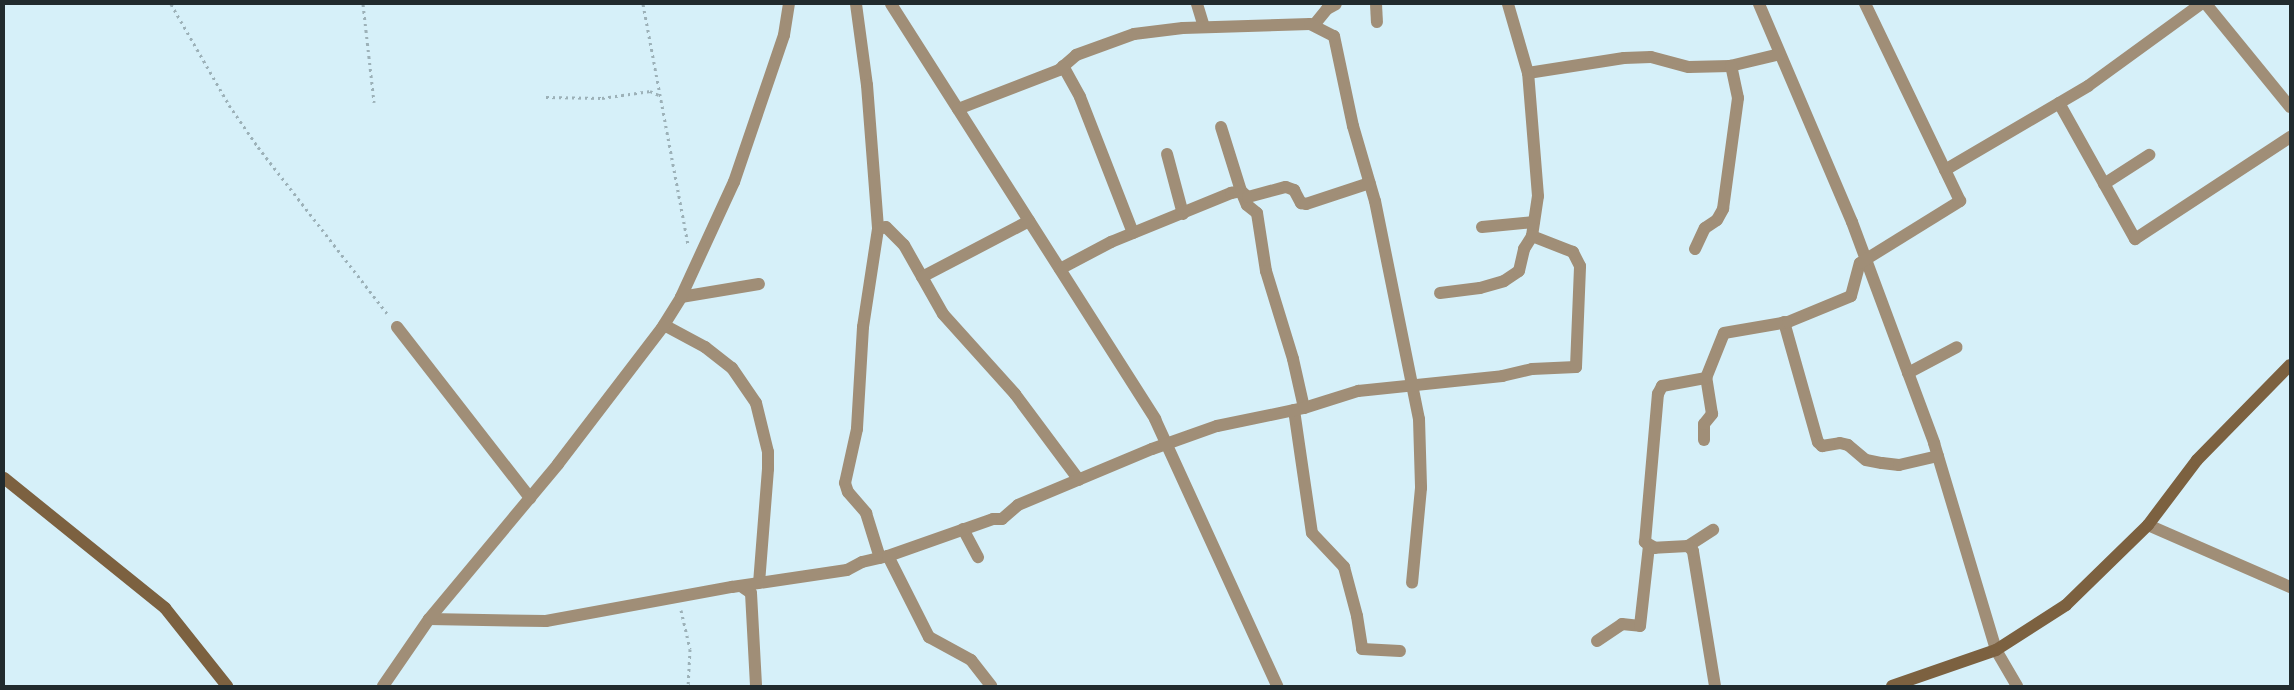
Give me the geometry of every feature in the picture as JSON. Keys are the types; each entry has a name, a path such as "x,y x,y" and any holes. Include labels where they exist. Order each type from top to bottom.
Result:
{"street":[{"path":"383,686 429,619 530,498 664,325 681,297 734,182 784,35 789,4"},
{"path":"856,4 867,85 878,230 863,327 858,429 845,483 848,492 866,513 884,557 929,637 971,660 991,686"},
{"path":"891,4 1155,419 1277,686"},
{"path":"1197,4 1204,27"},
{"path":"1314,26 1327,9 1336,4"},
{"path":"1376,4 1376,22"},
{"path":"1440,293 1480,288 1504,280 1518,271 1524,249 1532,236 1538,196 1528,73 1508,4"},
{"path":"1759,4 1866,261 1938,456 1996,650 2017,686"},
{"path":"1704,440 1704,424 1712,414 1706,378 1724,333 1784,322 1851,296 1860,263 1960,201 1866,4"},
{"path":"1945,170 2088,86 2200,4"},
{"path":"2206,4 2290,107"},
{"path":"958,109 1064,66 1076,55 1134,34 1204,27 1314,26 1334,36 1353,126 1370,183 1414,383 1420,419 1421,488 1412,583"},
{"path":"1528,73 1624,58 1651,57 1689,67 1731,66 1780,54"},
{"path":"1064,66 1080,97 1133,233"},
{"path":"1695,249 1704,228 1717,220 1722,209 1738,98 1731,66"},
{"path":"2059,103 2135,239 2290,137"},
{"path":"1221,127 1241,191 1248,206 1257,213 1266,271 1293,359 1312,533 1344,568 1357,616 1362,649 1400,651"},
{"path":"1167,154 1183,214"},
{"path":"2104,184 2149,155"},
{"path":"1241,191 1248,197 1286,187 1294,190 1301,204 1306,204 1370,183"},
{"path":"1060,269 1133,233 1241,191"},
{"path":"922,277 1029,221"},
{"path":"1482,227 1534,222"},
{"path":"878,230 886,227 904,245 943,314 1014,394 1079,480"},
{"path":"429,619 546,621 758,583 847,570 862,562 884,557 993,519 1002,519 1018,504 1217,426 1299,409 1358,391 1414,383 1576,367 1580,266 1573,252 1532,236"},
{"path":"681,297 759,284"},
{"path":"1784,322 1818,442 1822,446 1840,442 1848,445 1866,460 1882,464 1899,464 1938,456"},
{"path":"664,325 705,347 732,368 756,403 766,440 768,469 758,583"},
{"path":"397,327 530,498"},
{"path":"1908,374 1958,347"},
{"path":"1892,686 1996,650 2066,605 2148,525 2197,460 2290,365"},
{"path":"1706,378 1662,386 1658,394 1645,542 1649,546 1688,546 1714,530"},
{"path":"4,478 165,608 226,686"},
{"path":"2148,525 2290,587"},
{"path":"963,529 978,558"},
{"path":"1597,641 1622,624 1640,626 1649,546"},
{"path":"1688,546 1696,558 1715,686"},
{"path":"741,586 751,593 756,686"}],"path":[{"path":"171,4 229,105 258,147 397,327"},
{"path":"363,4 374,102"},
{"path":"643,4 693,273"},
{"path":"546,97 602,98 650,91 660,95"},
{"path":"678,598 690,649 688,686"}]}
